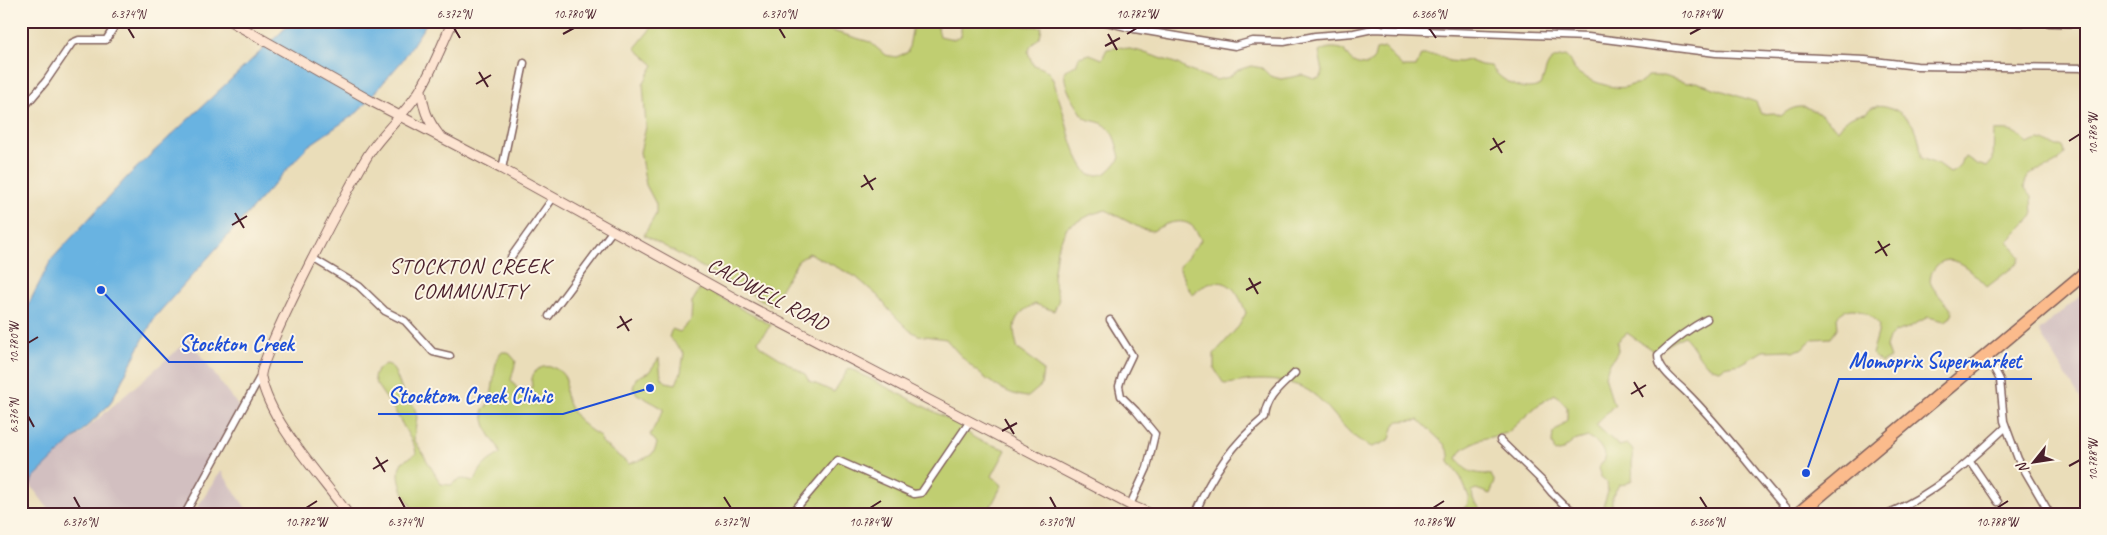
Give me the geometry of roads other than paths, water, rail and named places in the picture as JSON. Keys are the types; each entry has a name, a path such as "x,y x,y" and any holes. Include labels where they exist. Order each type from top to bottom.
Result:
{"highway":[{"path":"1798,514 2086,272"}],"main road":[{"name":"CALDWELL ROAD","path":"230,21 263,42 502,169 746,305 1130,505 1151,514"},
{"path":"348,514 278,419 261,375 264,361 363,164 372,150 402,116 421,90 452,21"},
{"path":"421,90 425,114 429,123 441,138"}],"street":[{"path":"21,111 46,81 72,43 78,40 106,40 118,21"},
{"path":"1102,21 1134,29 1235,46 1253,41 1284,42 1315,36 1354,34 1373,29 1588,37 1716,53 1865,60 1926,66 2086,68"},
{"path":"502,169 524,62"},
{"path":"510,257 553,198"},
{"path":"549,316 613,230"},
{"path":"314,259 359,286 385,311 405,321 433,352 450,356"},
{"path":"1707,319 1684,331 1672,341 1658,355 1658,360 1673,380 1722,430 1761,481 1791,514"},
{"path":"1110,320 1132,355 1119,386 1121,396 1155,434 1147,468 1130,505"},
{"path":"1987,355 2000,380 2006,428 2018,459 2050,514"},
{"path":"1195,514 1204,490 1217,469 1252,428 1264,418 1265,406 1294,373"},
{"path":"185,514 261,375"},
{"path":"792,512 836,460 914,494 921,493 970,421"},
{"path":"1887,514 1910,504 1926,492 1940,485 2006,428"},
{"path":"1500,440 1564,505 1579,514"},
{"path":"1970,461 1998,502"}],"water":[{"path":"293,21 428,21 402,61 358,112 308,146 154,318 110,404 33,478 21,508 21,319 51,260 129,175"}],"railway":[{"path":"1910,21 2086,26"}],"place":[{"name":"Stockton Creek","path":"101,290"},
{"name":"Stocktom Creek Clinic","path":"650,388"},
{"name":"Momoprix Supermarket","path":"1806,473"}],"district":[{"name":"STOCKTON CREEK COMMUNITY","path":"470,278"}]}
